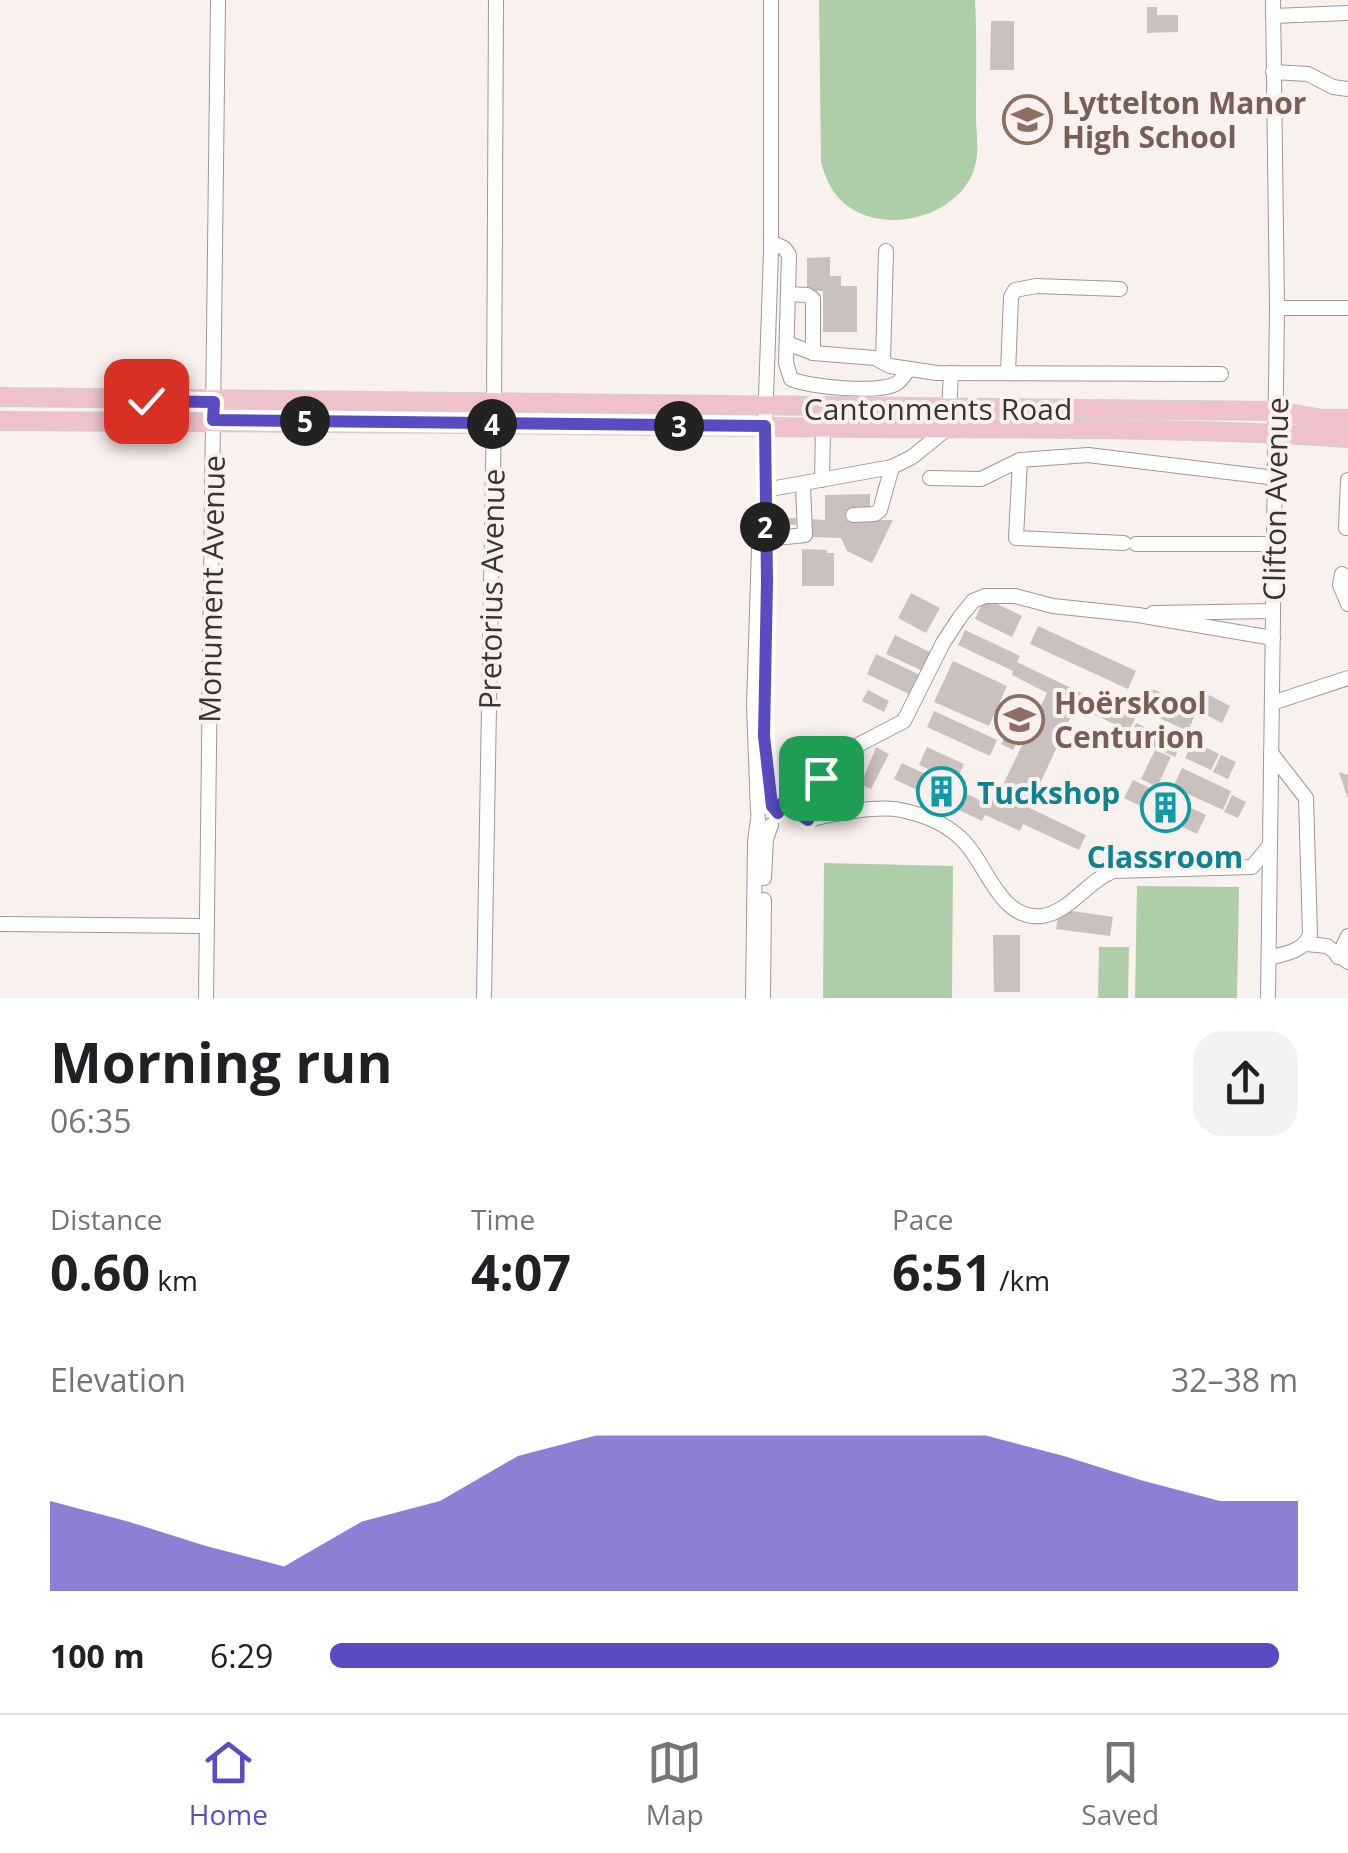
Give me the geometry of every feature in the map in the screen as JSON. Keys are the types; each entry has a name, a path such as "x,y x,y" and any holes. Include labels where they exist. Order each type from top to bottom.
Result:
{"main road":[{"name":"Cantonments Road","path":"0,398 494,424 948,408 1276,411 1348,419"},
{"name":"Cantonments Road","path":"0,420 494,404 765,417 824,427 1276,432 1348,438"}],"street":[{"name":"Monument Avenue","path":"206,998 218,0"},
{"name":"Pretorius Avenue","path":"484,998 494,424 496,0"},
{"path":"762,560 766,539 765,417 771,242 771,0"},
{"path":"1273,8 1348,12"},
{"name":"Clifton Avenue","path":"1268,998 1278,308 1273,8"},
{"path":"1273,72 1308,74 1336,88 1348,88"},
{"path":"771,242 789,255 788,374 795,382 884,387 896,384 908,370"},
{"path":"883,362 886,251"},
{"path":"1008,374 1011,297 1015,290 1036,286 1120,289"},
{"path":"788,294 813,299 813,353"},
{"path":"1278,308 1348,308"},
{"path":"787,343 813,353 874,358 908,370 1221,374"},
{"path":"765,490 892,467 912,457 948,428 951,373"},
{"path":"822,480 824,427"},
{"path":"930,478 981,479 1020,460 1088,455 1276,478"},
{"path":"1020,460 1016,538 1130,544 1274,544"},
{"path":"853,515 875,514 880,510 892,467"},
{"path":"1346,528 1348,480"},
{"path":"766,539 804,535 803,485"},
{"path":"763,998 768,815 762,560 765,518"},
{"path":"1348,583 1342,574 1340,585 1348,604"},
{"path":"808,820 821,778 858,745 904,721 942,644 973,601 997,594 1053,606 1138,615 1272,638"},
{"path":"1138,615 1274,611"},
{"path":"1272,704 1348,678"},
{"path":"1271,753 1306,798 1310,934 1306,944"},
{"path":"753,998 755,842 768,815 782,803 808,820 896,808 925,816 956,834 981,860 1009,906 1029,916 1052,914 1114,871 1252,867 1270,846"},
{"path":"0,924 207,926"},
{"path":"1269,958 1306,944 1338,955 1347,941"}],"green space":[{"path":"819,0 975,0 977,157 969,180 942,207 924,215 885,220 849,207 831,187 821,162"},
{"path":"824,863 953,866 952,998 823,998"},
{"path":"1137,886 1239,887 1237,998 1135,998"},
{"path":"1099,947 1129,947 1128,998 1098,998"}],"building":[{"path":"1147,7 1157,7 1157,15 1178,15 1178,32 1147,33"},
{"path":"991,21 1014,21 1014,70 990,70"},
{"path":"830,257 830,276 841,276 841,286 857,286 857,332 823,332 823,291 807,291 807,258"},
{"path":"870,494 870,511 845,511 846,520 893,520 872,563 847,551 841,538 811,537 811,519 825,520 825,495"},
{"path":"783,518 796,518 796,525 783,525"},
{"path":"802,549 834,553 834,586 802,586"},
{"path":"911,593 940,608 926,633 898,618"},
{"path":"985,598 1022,616 1012,637 975,619"},
{"path":"1038,626 1136,671 1128,689 1030,644"},
{"path":"965,630 1020,656 1017,662 1135,719 1129,731 1076,706 1030,805 1000,791 1047,693 1012,675 1013,671 958,645"},
{"path":"895,635 932,653 923,671 886,654"},
{"path":"876,654 922,676 913,696 867,674"},
{"path":"953,661 1007,686 989,726 934,702"},
{"path":"1153,689 1197,710 1188,731 1144,711"},
{"path":"868,690 889,701 884,712 862,701"},
{"path":"1209,695 1230,706 1222,723 1201,712"},
{"path":"934,711 997,740 990,756 927,727"},
{"name":"Classroom","path":"1136,723 1181,743 1175,757 1130,736"},
{"path":"1008,730 1020,736 1013,750 1001,744"},
{"name":"Classroom","path":"1193,741 1219,754 1211,770 1185,758"},
{"path":"876,747 889,754 871,789 861,784"},
{"path":"927,747 964,764 956,781 919,765"},
{"name":"Classroom","path":"1155,750 1171,757 1157,787 1141,779"},
{"path":"1221,755 1236,762 1228,779 1213,772"},
{"path":"902,763 990,805 996,792 1086,835 1079,850 1023,824 1020,831 985,815 982,821 894,779"},
{"name":"Classroom","path":"1182,768 1231,791 1223,810 1173,787"},
{"path":"1339,772 1348,775 1348,797 1347,797"},
{"path":"788,776 802,776 801,791 787,791"},
{"name":"Classroom","path":"1133,780 1206,815 1197,834 1124,798"},
{"name":"Classroom","path":"1232,795 1246,802 1238,818 1224,812"},
{"name":"Classroom","path":"1059,909 1113,917 1110,936 1056,929"},
{"path":"993,935 1020,935 1020,992 994,992"}],"place":[{"name":"Lyttelton Manor High School","path":"1027,119"},
{"name":"Hoërskool Centurion","path":"1019,719"},
{"name":"Tuckshop","path":"942,792"},
{"name":"Classroom","path":"1165,807"}],"route":[{"path":"146,401 214,402 213,420 765,426 764,736 772,806 778,813 782,803 808,820 821,778"}]}
